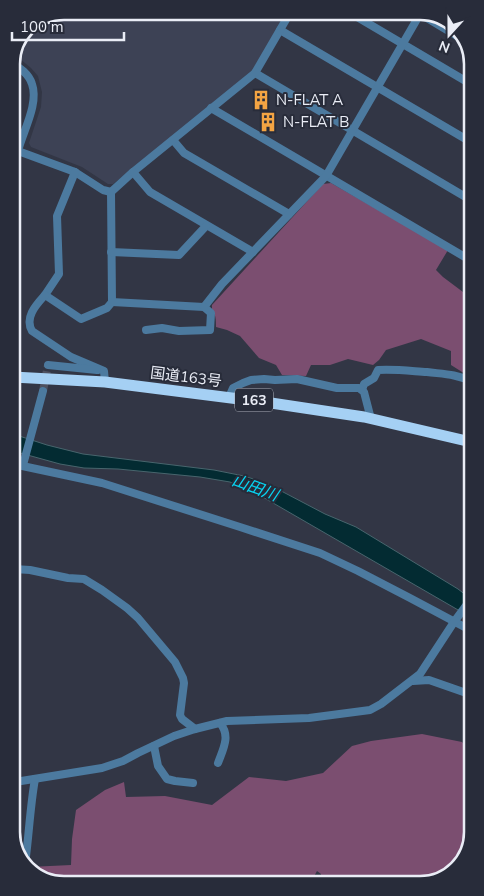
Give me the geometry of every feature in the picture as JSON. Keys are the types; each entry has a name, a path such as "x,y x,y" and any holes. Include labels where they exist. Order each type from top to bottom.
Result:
{"highway":[{"path":"20,374 33,378"},
{"name":"国道163号","path":"20,377 104,376 371,419 464,440"},
{"path":"20,383 33,378"}],"street":[{"path":"45,295 81,319 107,308 112,302 111,192 255,73 286,20"},
{"path":"362,20 464,80"},
{"path":"204,307 222,284 326,176 414,20"},
{"path":"433,22 450,32"},
{"path":"280,30 464,138"},
{"path":"20,69 28,75 34,96 33,106 20,144"},
{"path":"255,73 464,195"},
{"path":"212,108 464,256"},
{"path":"174,140 184,153 289,214"},
{"path":"20,151 76,172 103,190 111,192"},
{"path":"76,172 58,216 59,274 33,310 30,327 32,331 104,376"},
{"path":"133,172 150,192 252,252"},
{"path":"111,252 179,255 206,226"},
{"path":"112,302 204,307 211,314 210,330 179,331 162,328 146,330"},
{"path":"48,365 104,376"},
{"path":"362,390 364,384 374,378 378,370 452,375 464,378"},
{"path":"229,397 233,388 243,382 264,379 296,379 336,388 359,388 364,392 371,419"},
{"path":"24,462 43,391"},
{"path":"20,463 24,462 102,483 320,553 456,619 464,625"},
{"path":"20,569 84,580 102,590 138,618 175,662 184,683 180,715 182,719 195,729"},
{"path":"20,781 102,768 123,761 174,736 227,721 309,718 370,710 413,681 420,674 464,609"},
{"path":"413,681 429,680 464,692"},
{"path":"218,762 226,735 225,729 220,723"},
{"path":"154,746 158,766 167,779 193,783"},
{"path":"26,854 31,800 35,779"}],"shaded area":[{"path":"64,20 282,20 253,71 113,184 108,184 82,167 31,147 29,143 41,107 42,92 38,76 20,59 28,39 47,23"},
{"path":"331,183 448,250 436,270 464,293 464,373 451,365 451,351 421,339 386,350 373,365 348,359 330,365 311,365 306,376 282,375 276,365 259,358 240,336 216,327 216,318 212,305 323,184"},
{"path":"422,734 462,742 464,744 464,832 462,846 453,861 437,873 420,876 321,876 317,871 314,876 61,876 50,874 37,867 71,865 76,810 105,790 124,782 126,797 165,796 212,805 249,777 286,781 323,773 352,746 371,741"}],"water":[{"name":"山田川","path":"20,436 83,454 214,470 266,483 325,514 356,527 458,589 464,594 464,613 261,496 230,482 200,477 118,469 84,468 60,464 20,453"}],"tunnel":[{"path":"43,391 48,365"}],"place":[{"name":"N-FLAT A","path":"261,100"},
{"name":"N-FLAT B","path":"268,122"}]}
